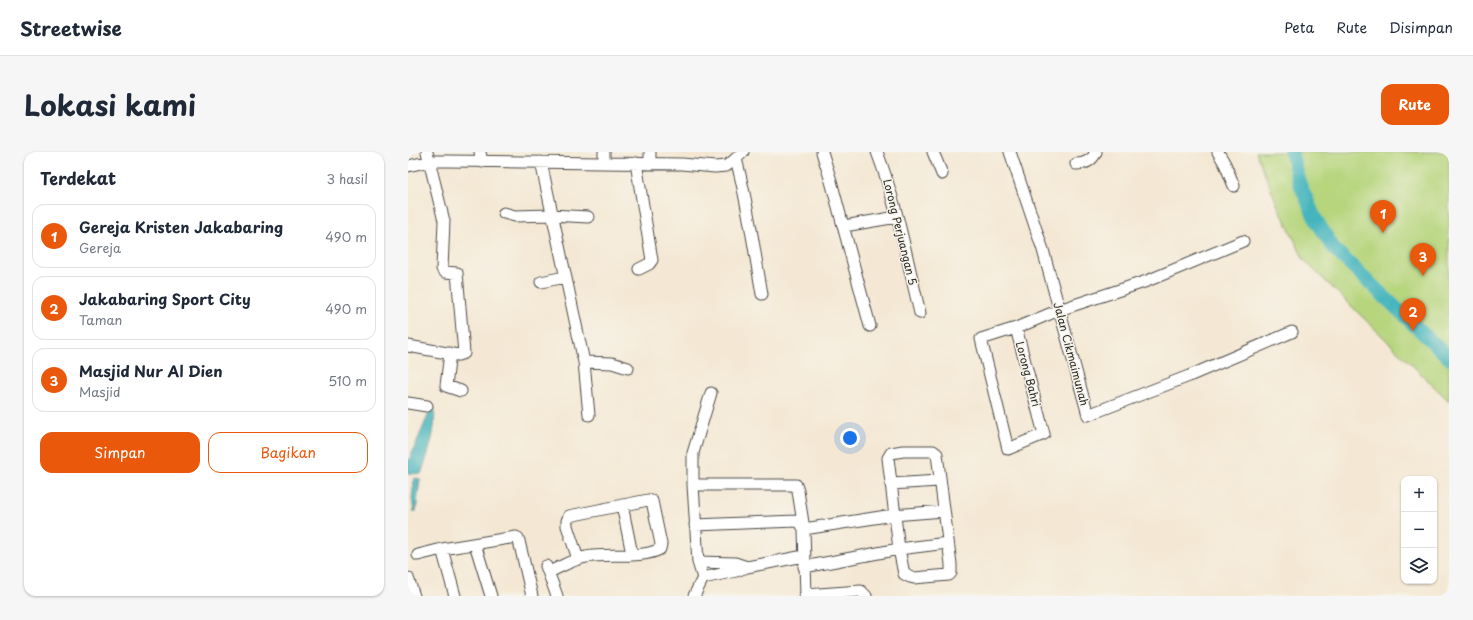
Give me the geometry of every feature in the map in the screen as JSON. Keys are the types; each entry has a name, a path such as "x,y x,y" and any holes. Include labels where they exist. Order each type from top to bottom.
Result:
{"street":[{"path":"650,152 650,164"},
{"path":"822,152 844,226 870,326"},
{"name":"Lorong Perjuangan 5","path":"877,152 897,217 920,313"},
{"path":"933,152 942,174"},
{"name":"Jalan Cikmaimunah","path":"1010,152 1044,250 1088,415 1189,376 1292,332"},
{"path":"1076,164 1084,164 1092,158 1096,152"},
{"path":"1218,152 1225,164 1234,186"},
{"path":"408,166 429,156 481,157 541,162 604,158 650,164 726,166 739,154"},
{"path":"739,154 742,180 762,294"},
{"path":"408,346 456,354 464,353 456,273 445,272 442,269 444,221 429,156"},
{"path":"541,162 551,215 584,362 589,415"},
{"path":"636,163 652,260 649,264 639,269"},
{"path":"504,213 515,216 551,215 588,217"},
{"path":"844,226 897,217"},
{"path":"1016,328 1059,310 1147,281 1243,241"},
{"path":"541,282 565,277"},
{"name":"Lorong Bahri","path":"1016,328 1044,434 1008,449 982,339 1016,328"},
{"path":"456,354 446,386 461,391"},
{"path":"584,362 612,363 628,368"},
{"path":"694,596 703,578 698,562 695,525 693,453 710,392"},
{"path":"408,403 427,406"},
{"path":"903,451 933,451 936,453 951,571 950,575 914,578 904,574 899,549 891,484 888,458 891,453 903,451"},
{"path":"891,484 939,481"},
{"path":"693,485 796,485 804,530 806,595 861,591 866,596"},
{"path":"557,596 547,569 593,556 654,552 661,547 655,512 650,500 572,515 567,518 567,526 578,559"},
{"path":"622,505 632,554"},
{"path":"804,530 895,515 944,511"},
{"path":"695,525 797,521 800,522 804,530"},
{"path":"418,555 442,548 508,538 518,538 532,596"},
{"path":"703,578 736,571 747,567 804,562 947,543"},
{"path":"475,544 491,596"},
{"path":"442,548 455,596"},
{"path":"698,562 735,563 747,567"},
{"path":"408,578 414,596"}],"green space":[{"path":"1256,152 1449,152 1449,401 1304,260 1277,204"}],"water":[{"path":"434,408 435,416 433,433 421,474 408,473 408,462 431,409"},
{"path":"414,478 420,479 416,511 414,512 412,499"}],"waterway":[{"path":"1291,152 1299,182 1315,218 1334,249 1449,358"}],"place":[{"name":"Gereja Kristen Jakabaring","path":"1383,233"},
{"name":"Masjid Nur Al Dien","path":"1423,276"},
{"name":"Jakabaring Sport City","path":"1413,331"}]}
